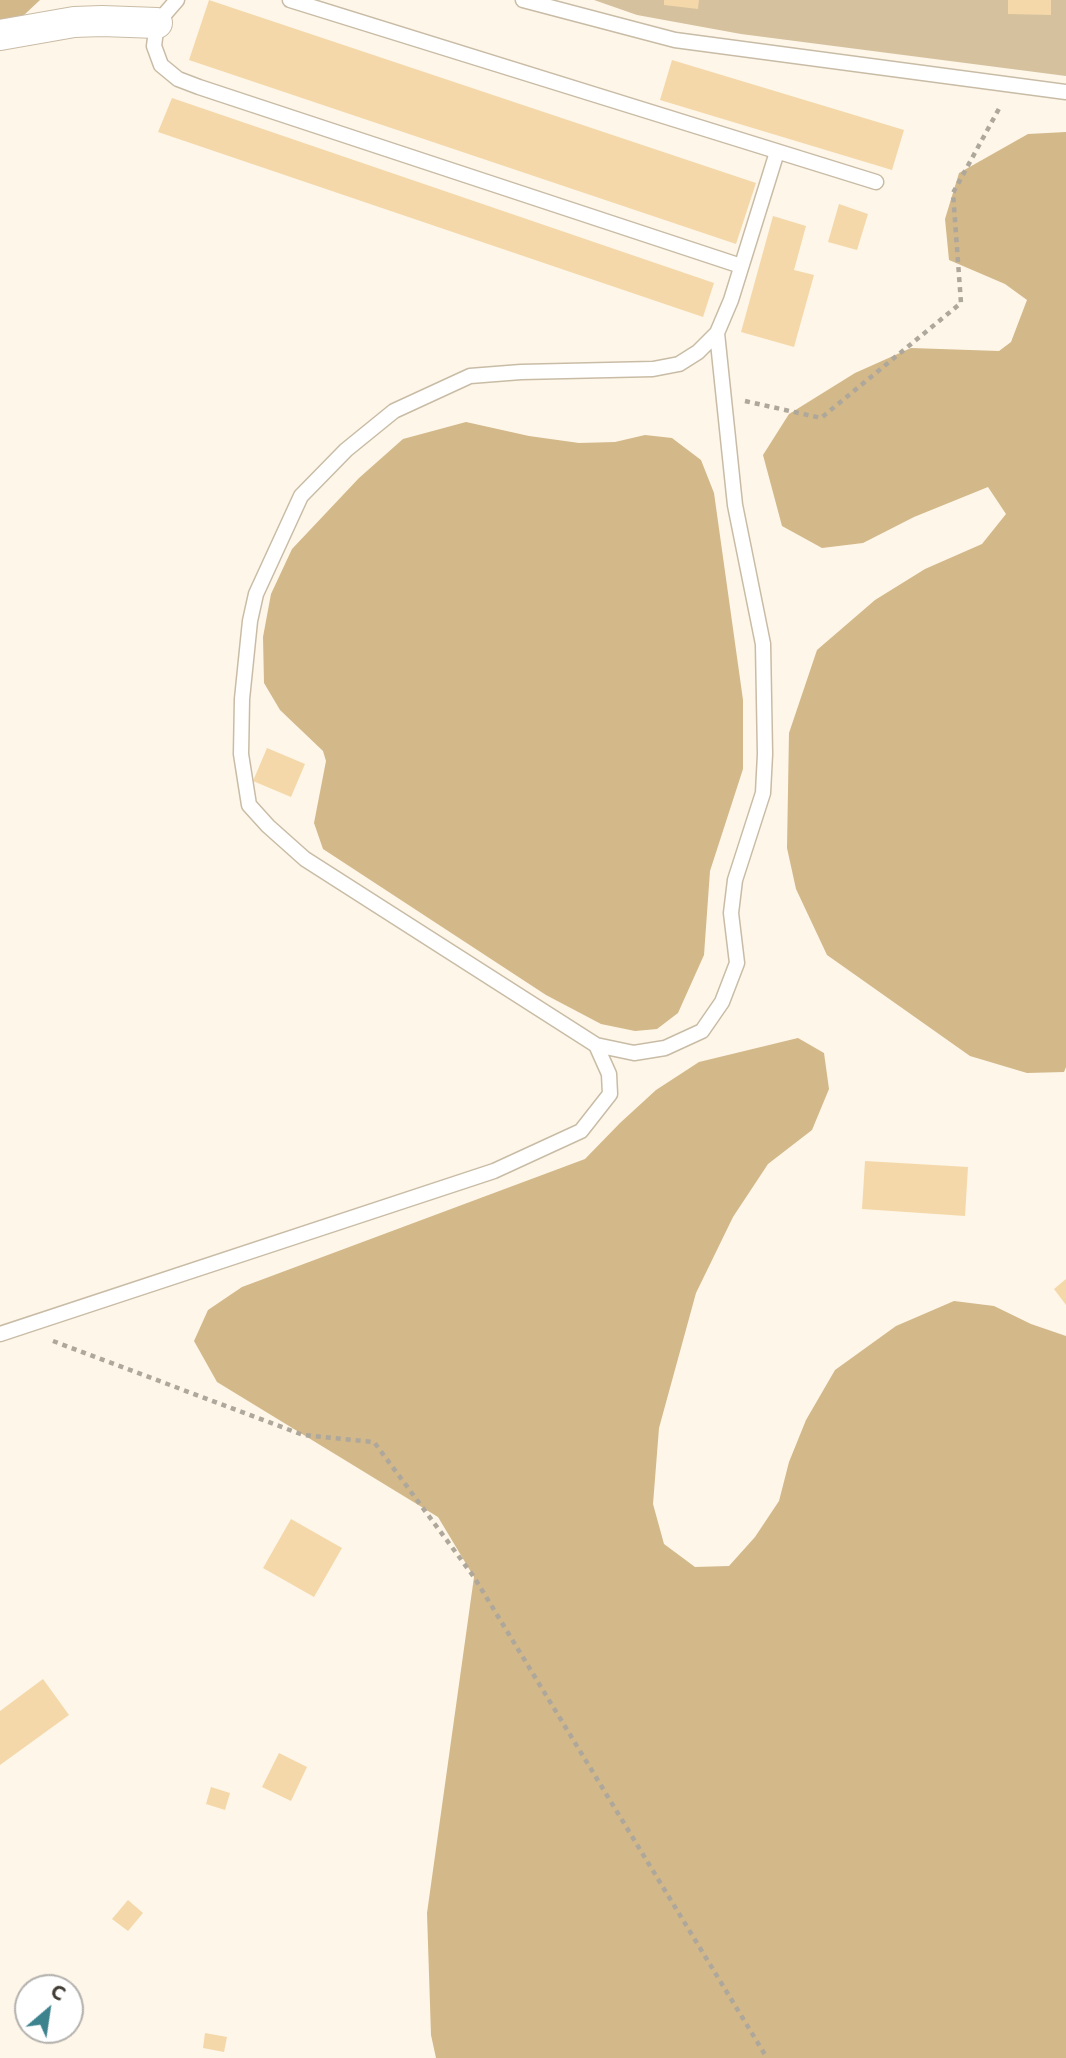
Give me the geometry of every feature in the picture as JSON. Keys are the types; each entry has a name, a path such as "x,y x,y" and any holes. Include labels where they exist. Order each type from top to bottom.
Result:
{"street":[{"path":"0,35 74,22 102,20 157,23"}],"lane":[{"path":"177,0 157,23 154,46 161,65 178,79 741,267"},
{"path":"290,0 876,182"},
{"path":"523,0 674,40 1066,92"},
{"path":"717,333 735,505 763,644 763,793 735,880 731,913 737,963 722,1002 702,1031 665,1048 634,1053 597,1045 305,859 249,805 241,754 242,699 250,621 256,594 301,496 346,450 394,411 470,376 653,369 679,364 698,352 717,333 731,300 777,152"},
{"path":"0,1334 494,1171 581,1131 610,1094 609,1074 597,1045"}],"path":[{"path":"723,396 821,418 961,303 953,193 1011,86"},
{"path":"16,1329 62,1343 303,1435 374,1442 474,1577 767,2058"}],"shaded area":[{"path":"0,0 40,0 23,16 0,20"},
{"path":"594,0 1066,0 1066,76 741,34 637,15"},
{"path":"1066,132 1066,1067 1064,1072 1027,1073 970,1056 827,955 796,889 787,848 789,733 817,650 875,600 925,569 982,544 1006,514 988,487 914,517 863,543 822,548 782,526 763,455 789,414 855,373 911,348 999,351 1011,342 1027,300 1005,284 949,260 945,219 959,173 1028,134"},
{"path":"466,422 529,436 579,443 615,442 645,435 672,438 701,460 714,493 743,700 743,769 710,871 704,955 678,1013 657,1029 635,1031 601,1024 546,995 323,849 314,823 326,761 323,751 280,710 264,683 263,637 271,594 292,549 359,478 403,439"},
{"path":"798,1038 824,1053 829,1089 812,1130 768,1164 733,1217 696,1293 659,1428 653,1504 664,1544 695,1567 729,1566 755,1537 779,1501 789,1462 806,1420 835,1370 896,1326 954,1301 994,1306 1031,1324 1066,1336 1066,2058 436,2058 431,2035 427,1913 474,1577 438,1517 217,1382 194,1341 208,1310 242,1287 585,1159 656,1090 699,1062"}],"building":[{"path":"209,0 756,183 736,244 189,60"},
{"path":"664,0 699,0 698,9 664,5"},
{"path":"1008,0 1051,0 1051,15 1008,14"},
{"path":"672,60 904,130 892,170 660,100"},
{"path":"172,98 714,283 703,317 158,132"},
{"path":"839,204 868,214 857,250 828,242"},
{"path":"773,216 806,226 794,270 814,275 794,347 741,332"},
{"path":"267,748 305,764 291,797 253,781"},
{"path":"865,1161 968,1167 965,1216 862,1209"},
{"path":"1066,1279 1066,1305 1054,1289"},
{"path":"291,1519 342,1548 314,1597 263,1568"},
{"path":"43,1679 69,1715 0,1765 0,1711"},
{"path":"279,1753 307,1767 291,1801 262,1787"},
{"path":"211,1787 230,1793 225,1810 206,1804"},
{"path":"128,1900 143,1913 128,1931 112,1919"},
{"path":"205,2033 227,2037 224,2052 203,2048"}]}
